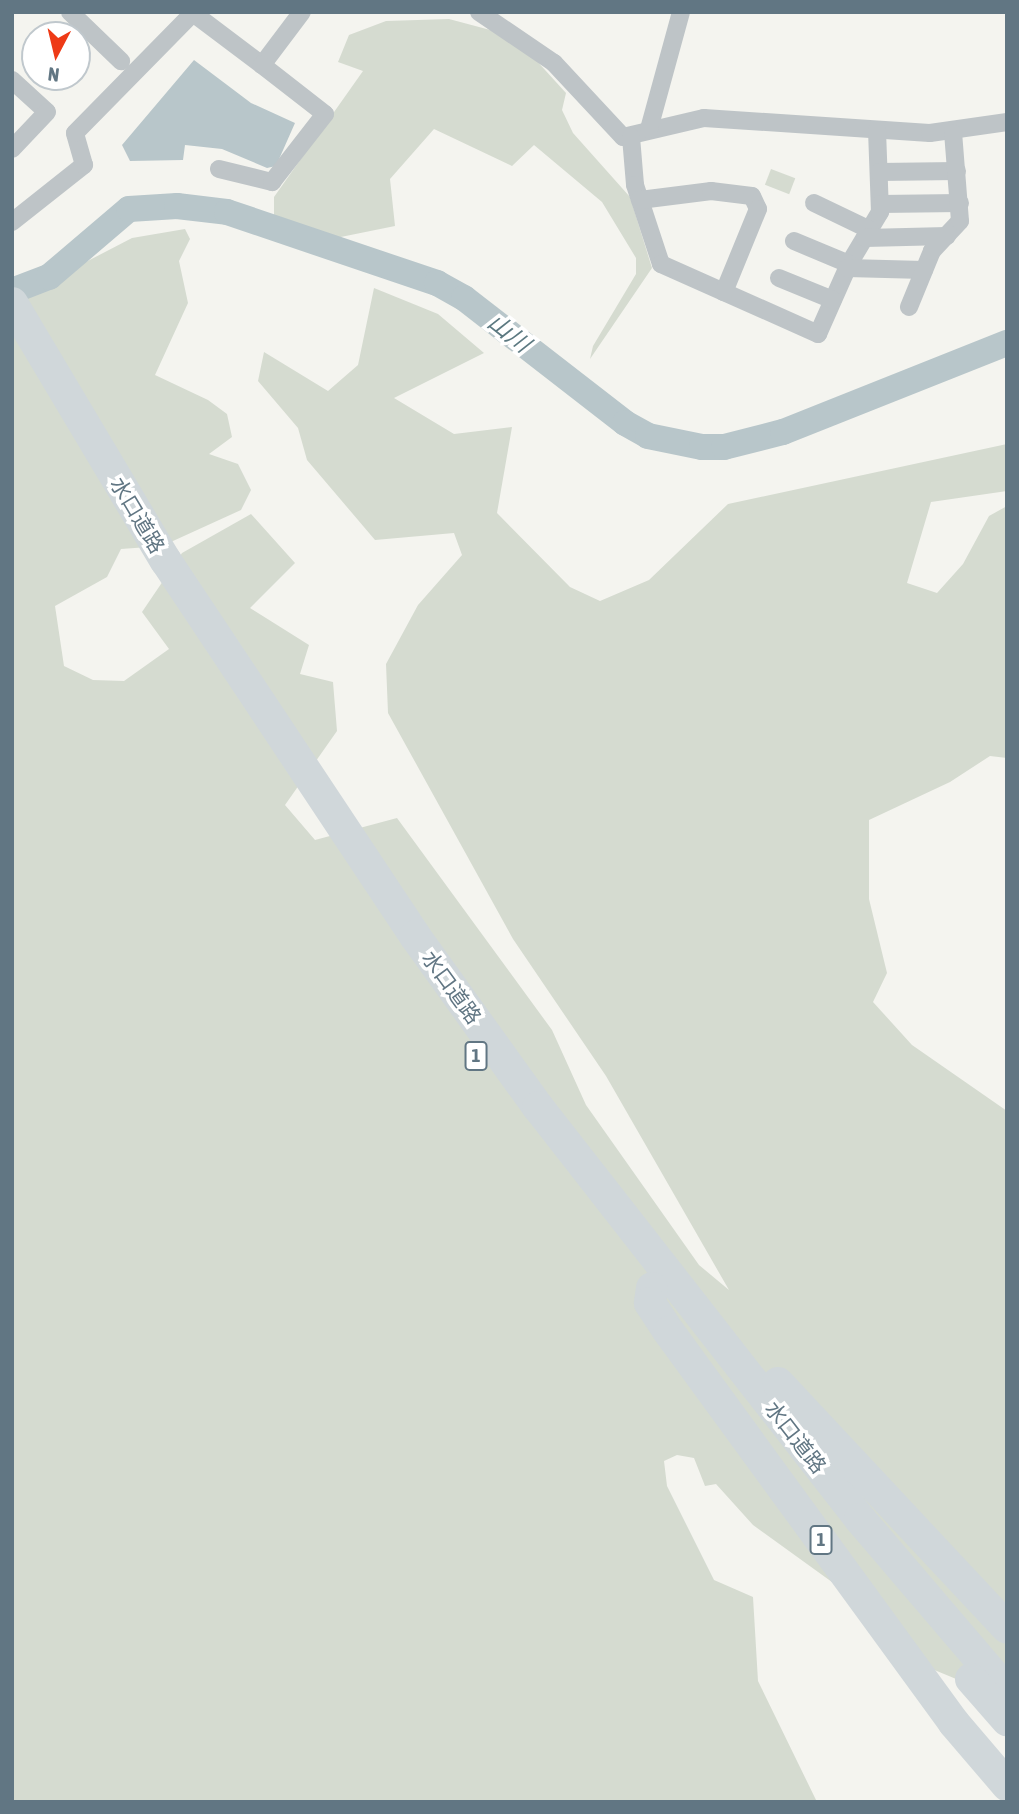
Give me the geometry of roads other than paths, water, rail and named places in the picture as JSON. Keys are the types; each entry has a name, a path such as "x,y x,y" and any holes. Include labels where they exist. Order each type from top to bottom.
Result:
{"highway":[{"name":"水口道路","path":"16,322 287,749 415,936 634,1230 860,1519 1007,1691"},
{"name":"水口道路","path":"16,322 115,516 291,790 480,1061 799,1476 1007,1720"},
{"name":"1","path":"634,1230 647,1237 795,1403 1007,1628"},
{"name":"1","path":"652,1288 650,1303 670,1332 954,1723 1007,1784"},
{"path":"990,1802 1007,1784"}],"street":[{"path":"70,12 121,61"},
{"path":"12,222 84,165 75,134 193,12 325,114 272,182 219,169"},
{"path":"262,65 302,12"},
{"path":"479,12 554,62 622,137 704,118 953,133 1007,122"},
{"path":"503,30 511,12"},
{"path":"649,129 681,12"},
{"path":"12,80 47,112 12,149"},
{"path":"631,137 640,200 661,264 818,334 848,266 868,234 880,204 877,130"},
{"path":"909,307 932,251 960,221 953,133"},
{"path":"878,172 957,171"},
{"path":"640,200 712,191 752,196 758,209 724,292"},
{"path":"814,203 868,234 947,236"},
{"path":"880,204 960,204"},
{"path":"794,241 848,266 925,270"},
{"path":"779,278 833,300"}],"waterway":[{"name":"山川","path":"12,291 49,277 129,209 177,206 227,212 437,283 464,298 625,423 648,436 702,447 724,447 783,432 1007,343"}]}
